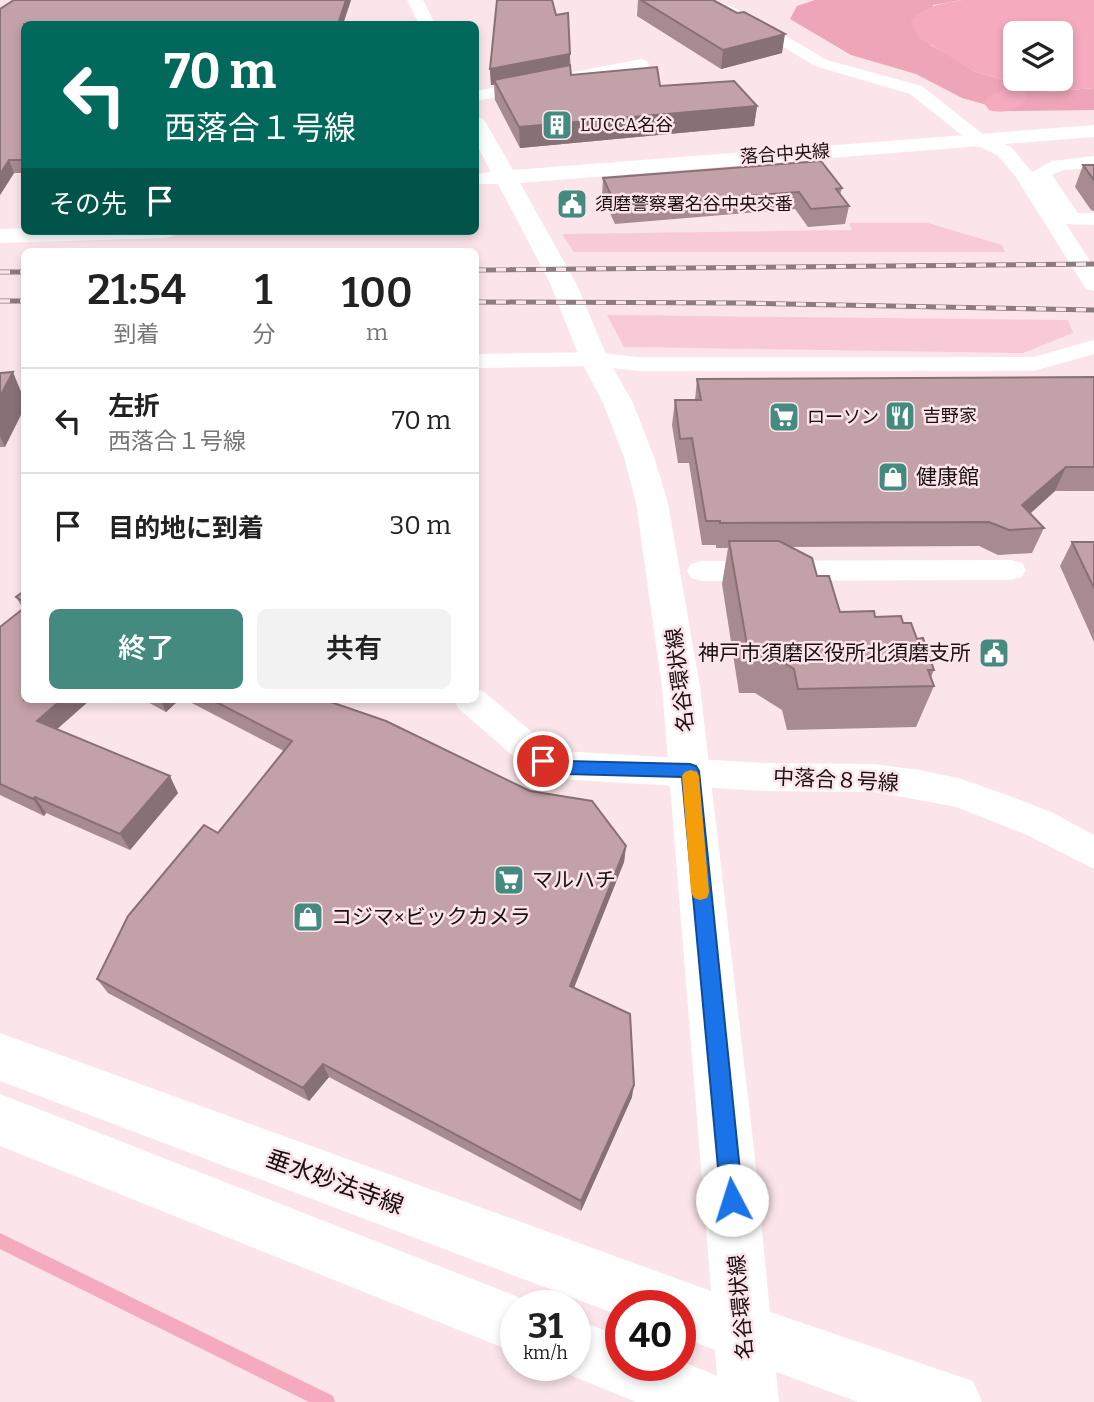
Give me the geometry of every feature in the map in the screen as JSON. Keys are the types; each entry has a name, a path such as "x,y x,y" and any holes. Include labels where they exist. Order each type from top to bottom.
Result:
{"street":[{"path":"415,0 426,21"},
{"path":"695,0 718,6 749,20 821,63 916,90 927,96 979,140 1004,151 1023,173 1094,284"},
{"path":"479,96 560,82 641,64"},
{"name":"名谷環状線","path":"479,129 563,283 592,354 620,409 639,457 652,503 673,622 690,771 696,853 728,1149 749,1402"},
{"name":"落合中央線","path":"479,192 508,182 1094,131"},
{"name":"落合中央線","path":"479,180 508,182 1094,145"},
{"path":"1023,173 1035,163 1049,158 1094,154"},
{"path":"1094,162 1059,165 1041,173 1072,219 1094,219"},
{"path":"0,222 21,222"},
{"path":"0,236 33,235"},
{"path":"479,361 592,354 638,364 1034,364 1094,347"},
{"path":"702,571 1011,570"},
{"name":"中落合８号線","path":"475,703 532,752 556,765 764,777 874,778 919,785 958,793 997,807 1040,824 1094,853"},
{"name":"垂水妙法寺線","path":"0,1057 628,1290"},
{"path":"0,1120 500,1318"},
{"path":"696,1314 862,1374 952,1402"},
{"path":"591,1354 708,1402"}],"shaded area":[{"path":"815,0 962,0 933,5 930,45 964,63 973,71 1003,80 1003,91 1045,92 1094,88 1094,110 1008,111 962,98 916,74 851,55 790,19 797,6"},
{"path":"962,0 1094,0 1094,88 1073,90 1073,21 1003,21 1003,80 973,71 918,37 911,21 928,8"},
{"path":"849,223 928,223 1002,245 1005,252 574,252 562,234 852,230"},
{"path":"607,315 1068,320 1073,333 1023,353 624,347"}],"building":[{"path":"14,0 346,0 339,21 21,21 21,160 9,160 0,174 0,9"},
{"path":"497,0 552,0 556,15 568,13 570,54 490,69"},
{"path":"641,0 713,0 737,13 744,12 785,34 723,50"},
{"path":"570,65 571,75 657,67 660,86 734,81 757,106 519,127 494,80"},
{"path":"821,161 842,188 836,189 849,206 811,209 799,192 616,206 603,178"},
{"path":"1083,165 1094,165 1094,180"},
{"path":"13,372 0,396 0,373"},
{"name":"健康館","path":"1094,377 1094,467 1066,467 1022,505 1044,528 1009,530 989,522 706,521 692,438 680,439 675,400 701,400 697,379"},
{"path":"729,541 779,541 812,558 817,576 829,576 840,612 874,611 875,617 901,616 903,623 911,623 917,639 923,638 934,670 928,670 934,686 798,689 794,669 765,651 748,651"},
{"path":"1072,542 1094,542 1094,588"},
{"path":"21,610 21,703 58,703 37,721 170,776 120,834 0,784 0,627"},
{"path":"218,703 334,703 386,721 530,791 592,801 626,846 570,986 630,1014 634,1085 581,1201 323,1064 303,1088 97,979 128,916 204,825 218,833 292,741"}],"waterway":[{"path":"1001,103 1011,97"},
{"path":"0,1241 327,1402"}],"railway":[{"path":"479,270 1094,264"},
{"path":"0,272 21,272"},
{"path":"0,301 21,301"},
{"path":"479,302 741,303 1094,310"}],"slow traffic":[{"path":"691,776 700,892"}],"place":[{"name":"LUCCA名谷","path":"557,125"},
{"name":"須磨警察署名谷中央交番","path":"572,204"},
{"name":"吉野家","path":"900,416"},
{"name":"ローソン","path":"784,417"},
{"name":"健康館","path":"893,477"},
{"name":"神戸市須磨区役所北須磨支所","path":"994,653"},
{"name":"マルハチ","path":"509,880"},
{"name":"コジマ×ビックカメラ","path":"308,917"}],"route":[{"path":"543,761 566,767 690,771 732,1200"}]}
